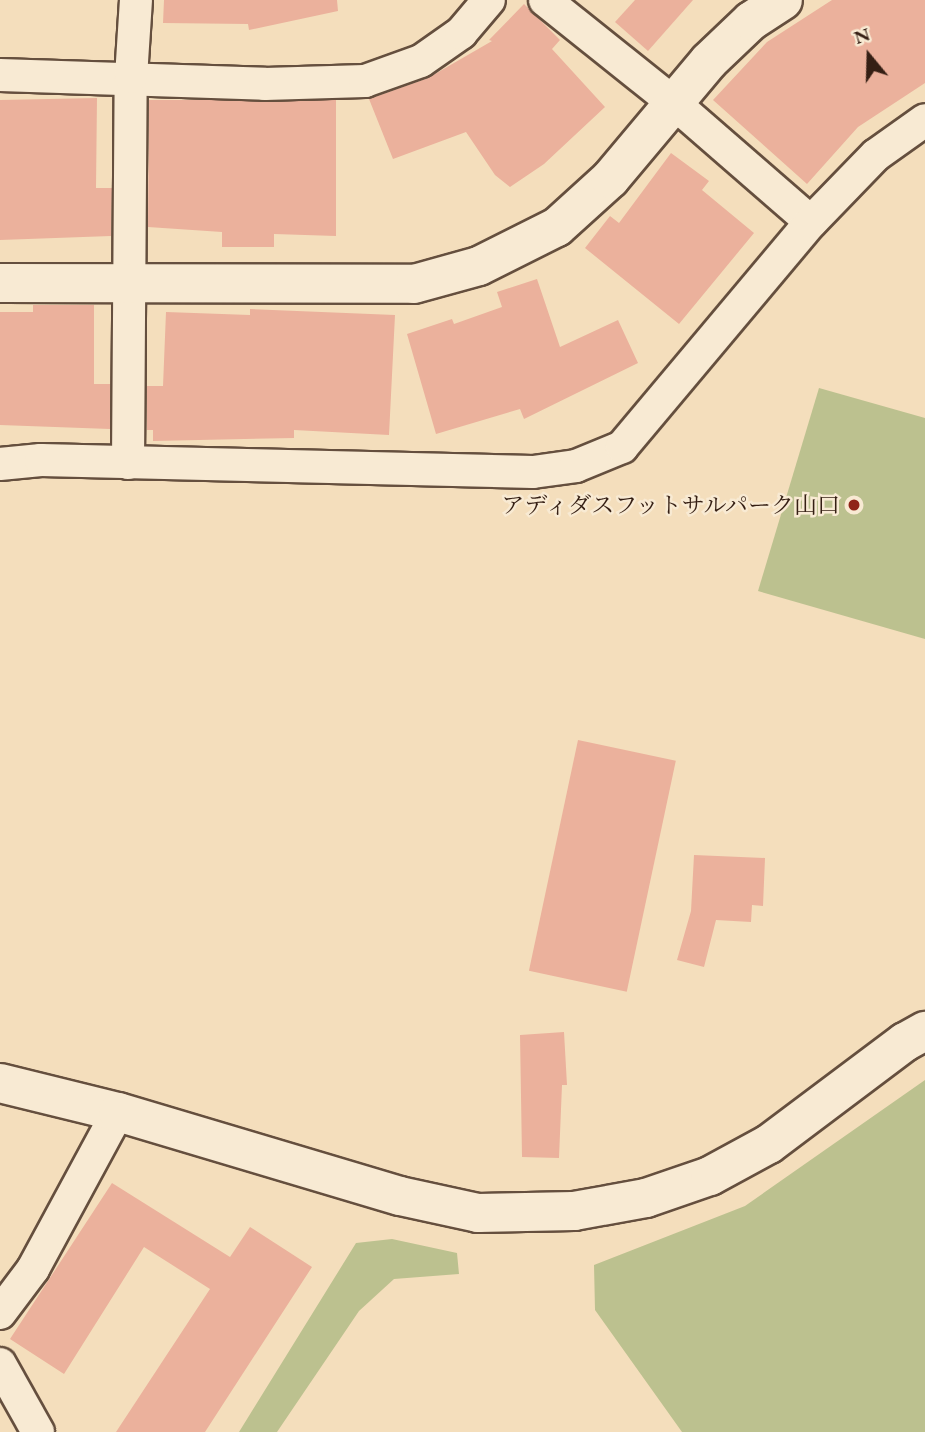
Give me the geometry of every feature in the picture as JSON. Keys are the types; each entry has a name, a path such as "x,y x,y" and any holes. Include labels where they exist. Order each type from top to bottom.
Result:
{"street":[{"path":"128,463 131,78 136,0"},
{"path":"0,75 265,84 365,81 421,61 461,33 489,0"},
{"path":"545,0 674,103 811,222"},
{"path":"0,283 128,281 414,284 479,267 557,227 610,179 674,103 751,21 783,0"},
{"path":"0,464 128,463 533,472 576,466 622,447 811,222 876,155 925,120"},
{"path":"0,1083 118,1112 478,1213 574,1211 646,1198 710,1176 769,1144 905,1042 925,1031"},
{"path":"0,1313 33,1269 118,1112"},
{"path":"0,1364 38,1432"}],"green space":[{"name":"アディダスフットサルパーク山口","path":"819,388 925,418 925,639 758,591"},
{"path":"925,1080 925,1432 682,1432 595,1310 594,1265 745,1206"},
{"path":"392,1239 457,1253 459,1274 394,1279 359,1311 277,1432 239,1432 356,1243"}],"building":[{"path":"164,0 337,0 338,11 249,30 248,24 163,23"},
{"path":"635,0 693,0 648,51 615,22"},
{"path":"832,0 925,0 925,83 858,127 807,184 713,100 767,42"},
{"path":"524,4 560,40 552,49 605,107 544,164 510,187 495,175 466,132 393,159 369,99 428,78 492,41 489,40"},
{"path":"97,98 96,188 112,188 111,236 0,240 0,100"},
{"path":"149,100 336,100 336,236 274,234 274,247 222,247 222,232 148,227"},
{"path":"671,153 709,181 702,190 754,233 679,324 585,248 610,216 619,223"},
{"path":"537,279 560,347 618,320 638,363 524,419 520,409 436,434 407,334 452,319 454,324 502,307 497,292"},
{"path":"33,305 94,305 94,384 110,384 110,429 0,425 0,312 33,312"},
{"path":"250,309 395,315 389,435 294,430 294,438 153,441 153,430 147,430 147,386 163,386 166,312 250,315"},
{"path":"578,740 676,761 627,992 529,971"},
{"path":"694,855 765,858 763,906 752,905 751,922 716,920 704,967 677,960 691,911"},
{"path":"564,1032 567,1085 562,1085 559,1158 522,1157 520,1035"},
{"path":"112,1183 230,1257 250,1227 312,1267 205,1432 116,1432 210,1289 144,1247 64,1374 10,1339"}],"place":[{"name":"アディダスフットサルパーク山口","path":"854,505"}]}
